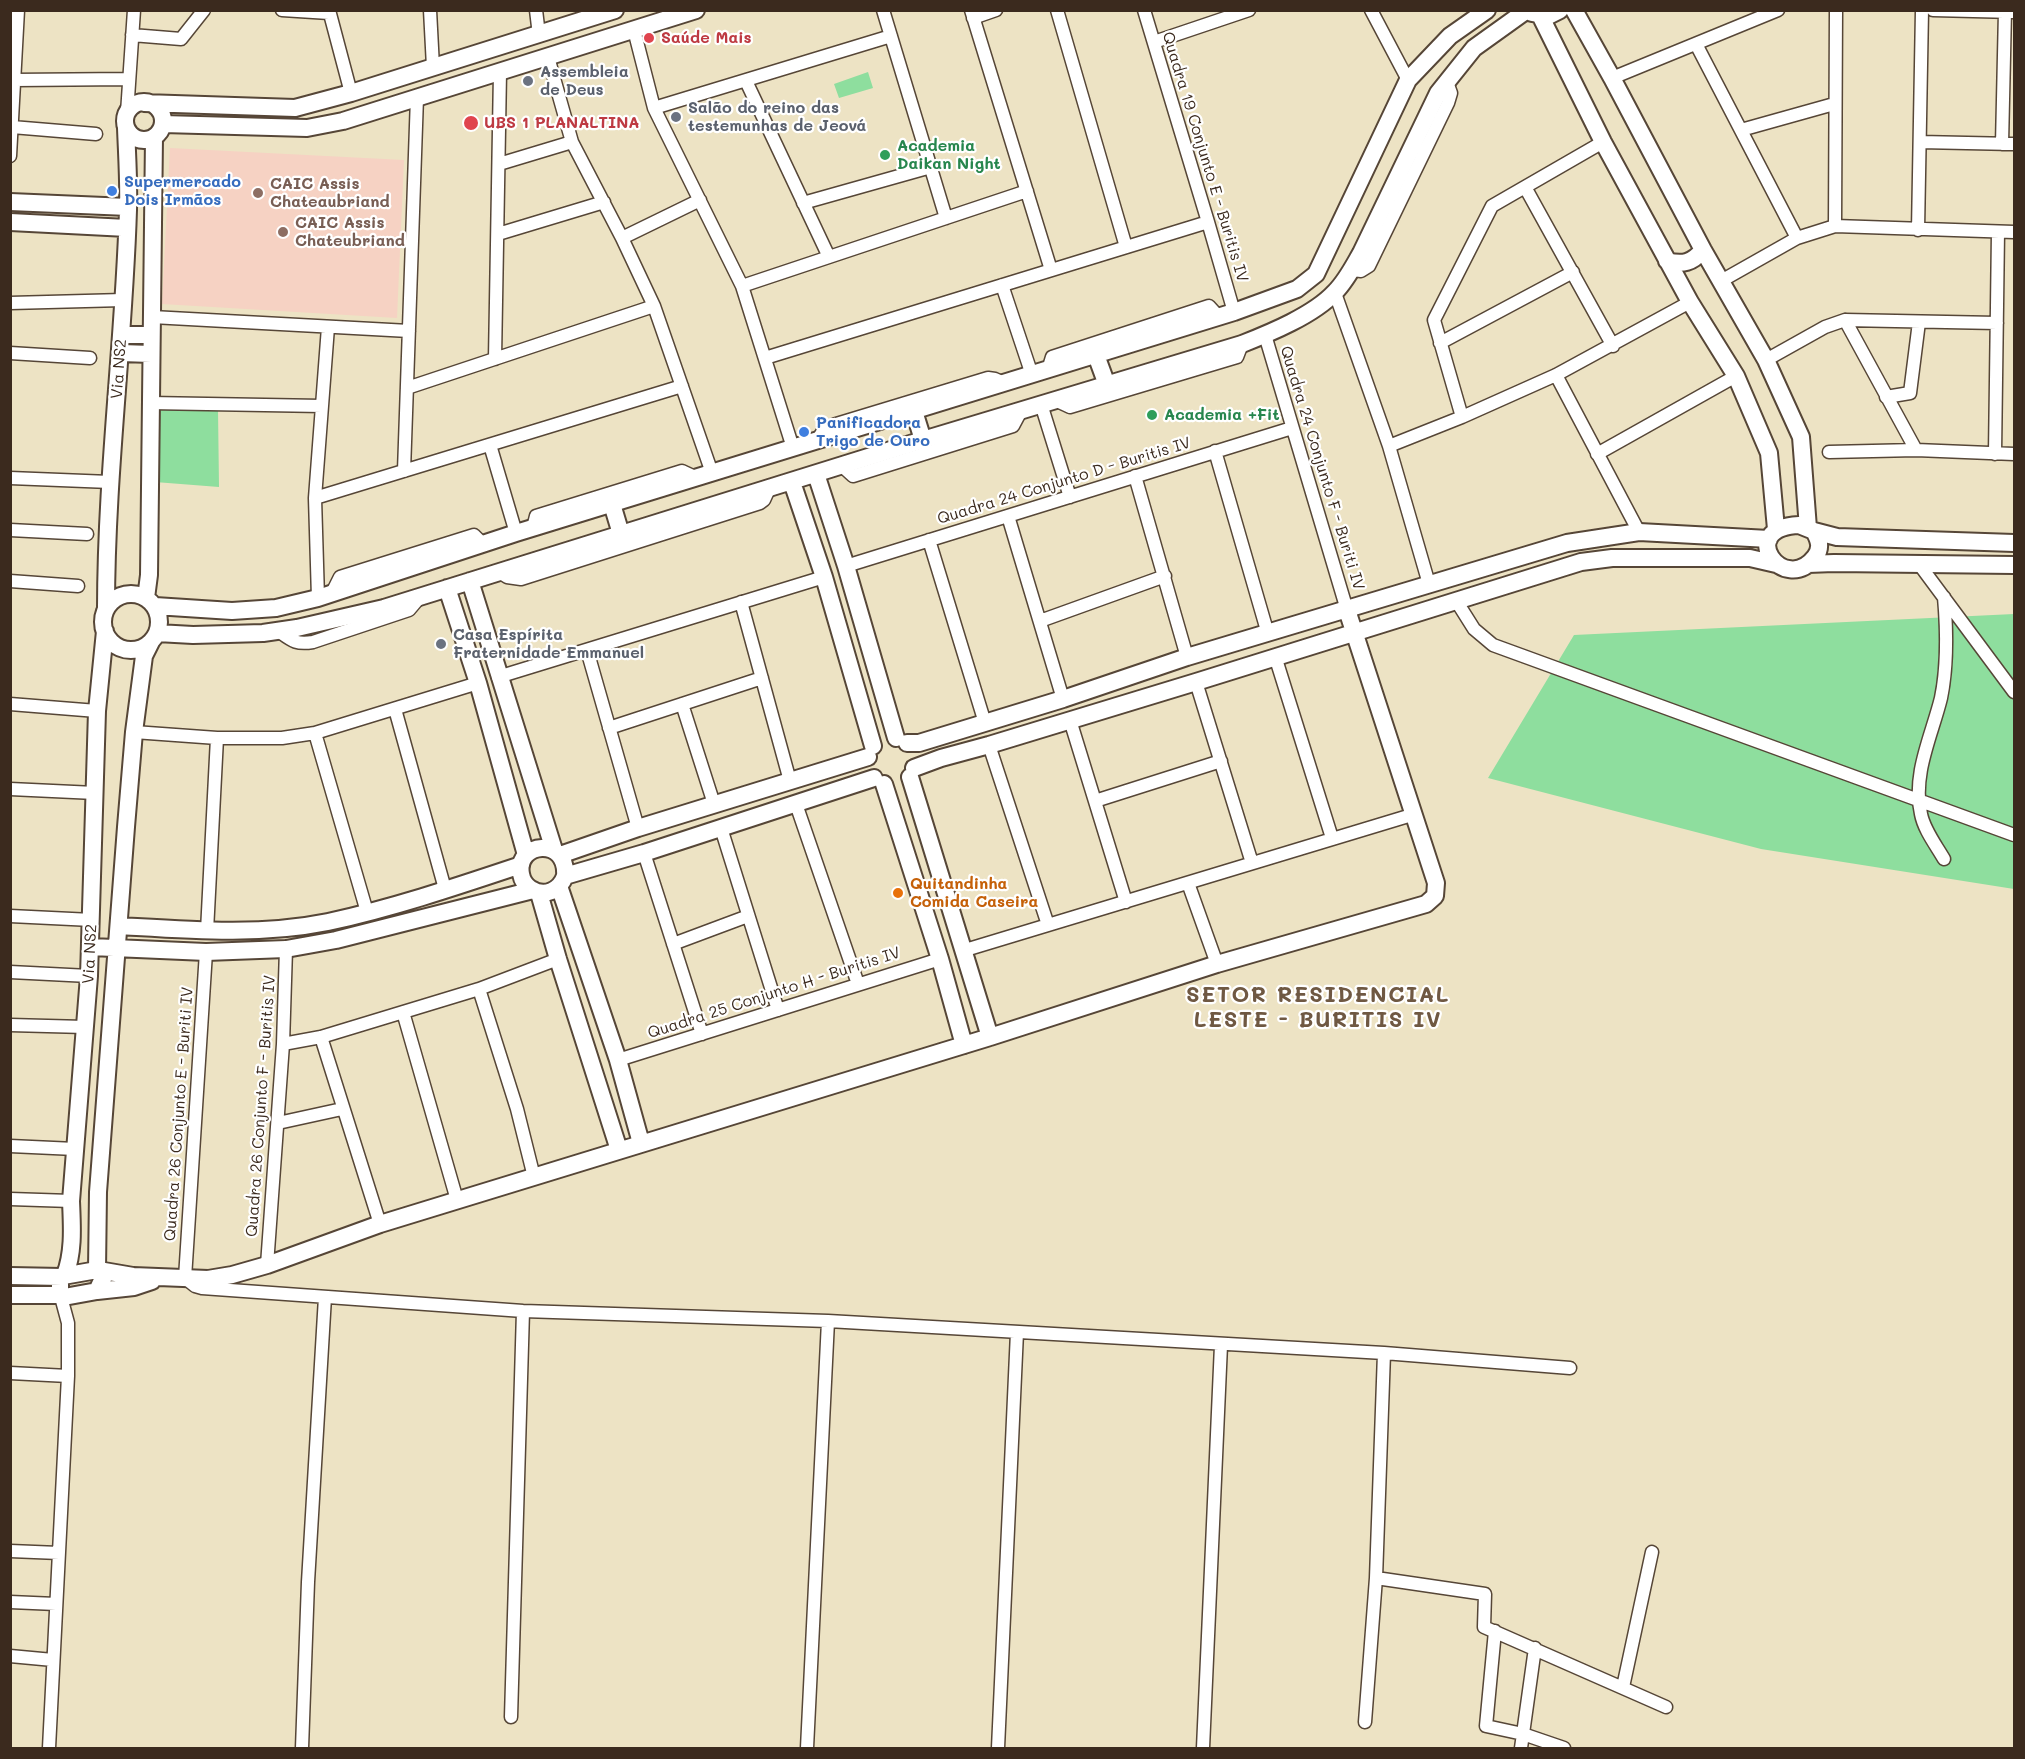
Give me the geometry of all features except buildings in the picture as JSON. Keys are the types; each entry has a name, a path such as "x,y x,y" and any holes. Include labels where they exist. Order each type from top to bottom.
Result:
{"street":[{"path":"10,156 13,57 18,10"},
{"name":"Via NS2","path":"106,609 106,551 128,228 127,120 134,10"},
{"path":"132,35 181,39 204,10"},
{"path":"282,10 329,12 351,93"},
{"path":"430,10 434,67"},
{"path":"536,10 539,35"},
{"path":"615,10 351,93 295,108 137,104 127,120 130,134 141,140 158,130 307,128 343,121 696,10"},
{"path":"883,10 946,218"},
{"path":"996,10 972,14 1051,270"},
{"path":"1057,10 1126,247"},
{"name":"Quadra 19 Conjunto E - Buritis IV","path":"1144,10 1209,222 1226,315"},
{"path":"1154,42 1249,10"},
{"path":"1371,10 1408,80"},
{"path":"150,602 159,615 159,624 154,638 143,647 125,649 116,646 105,631 104,616 106,609 114,600 124,595 135,594 150,602 232,611 276,608 325,596 483,544 1226,315 1297,290 1316,274 1408,80 1450,36 1487,10"},
{"path":"154,638 297,628 384,608 923,440 1242,344 1264,335 1305,314 1335,293 1352,270 1438,93 1474,48 1532,12 1548,16 1560,10"},
{"path":"1574,10 1703,250 1766,360 1801,437 1811,530 1820,544 1819,551 1808,564"},
{"path":"1612,78 1778,10"},
{"path":"1835,226 1836,10"},
{"path":"1918,230 1922,10"},
{"path":"1920,142 2008,144 2010,11 1933,10"},
{"path":"1532,12 1667,261 1736,376 1769,453 1772,534 1769,551 1776,564"},
{"path":"634,30 654,108 742,286 793,448"},
{"path":"654,108 891,36"},
{"path":"522,40 524,54 529,63"},
{"path":"1696,44 1797,238"},
{"path":"495,359 499,164 505,70 511,59 505,45"},
{"path":"548,57 572,142 654,306 682,386 704,476"},
{"path":"14,80 129,79"},
{"path":"746,81 829,257"},
{"path":"404,471 417,97"},
{"path":"144,103 152,104 162,116 158,130"},
{"path":"1741,130 1834,104"},
{"path":"12,127 96,134"},
{"name":"Via NS2","path":"150,602 151,335 158,130"},
{"path":"499,164 572,142"},
{"path":"1462,417 1434,320 1492,206 1603,142"},
{"path":"803,203 931,166"},
{"path":"1525,187 1613,346"},
{"path":"742,286 1027,191"},
{"path":"622,238 700,200"},
{"path":"10,202 128,207"},
{"path":"498,234 604,202"},
{"path":"100,206 100,226"},
{"path":"10,222 128,228"},
{"path":"765,358 1209,222"},
{"path":"1721,281 1797,238 1835,226 2014,232"},
{"path":"1995,454 1998,232"},
{"path":"1667,261 1687,262 1695,259 1703,250"},
{"path":"1440,343 1573,272"},
{"path":"1002,285 1040,373"},
{"path":"1335,293 1389,446 1429,584"},
{"path":"10,303 123,300"},
{"path":"1389,446 1462,417 1556,375 1613,346 1690,302"},
{"path":"407,388 654,306"},
{"path":"1040,373 1052,357 1209,306 1226,315"},
{"path":"152,317 409,332"},
{"path":"1766,360 1825,327 1845,320 1997,323"},
{"path":"1845,320 1916,450"},
{"path":"1886,398 1910,393 1919,322"},
{"path":"325,596 315,498 328,327"},
{"path":"121,335 151,335"},
{"name":"Quadra 24 Conjunto F - Buriti IV","path":"1264,335 1347,610"},
{"path":"1048,402 1070,407 1081,404 1238,357 1242,344"},
{"path":"10,353 90,358"},
{"path":"121,353 151,354"},
{"path":"1096,355 1107,385"},
{"path":"1556,375 1639,532"},
{"path":"1596,454 1736,376"},
{"path":"817,441 824,429 833,425 988,378 1004,383"},
{"path":"315,498 682,386"},
{"path":"1048,402 1070,497"},
{"path":"150,403 322,406"},
{"path":"914,411 923,440"},
{"path":"842,466 853,476 1013,426 1021,411"},
{"name":"Quadra 24 Conjunto D - Buritis IV","path":"846,566 1292,428"},
{"path":"490,445 525,531"},
{"path":"1828,452 1916,450 2014,454"},
{"path":"1215,451 1268,634"},
{"path":"525,531 536,516 682,471 704,476"},
{"path":"816,474 901,740 914,755 912,772 962,951 990,1037"},
{"path":"1135,476 1187,657"},
{"path":"10,478 110,482"},
{"path":"792,482 824,577 870,751 867,765 879,781 940,959 964,1044"},
{"path":"499,572 507,577 521,579 760,503 769,489"},
{"path":"612,504 621,534"},
{"path":"1008,516 1063,699"},
{"path":"119,926 207,931 285,928 327,922 366,912 444,889 523,860 539,848 557,852 790,781 870,751 883,739 919,743 1063,699 1187,657 1567,543 1639,532 1772,534 1791,525 1799,525 1837,537 2014,543"},
{"path":"10,530 87,534"},
{"path":"929,540 984,723"},
{"path":"91,947 206,952 286,949 336,940 536,892 547,893 562,881 721,828 879,781 898,784 912,772 941,758 1196,682 1581,562 1612,558 1750,558 1789,569 1808,564 1834,563 2014,565"},
{"path":"1919,564 2014,692"},
{"path":"1040,621 1165,576"},
{"path":"498,677 824,577"},
{"path":"10,581 78,586"},
{"path":"470,581 498,677 557,852 564,861 562,881 618,1060 641,1143"},
{"path":"447,588 478,683 523,860 522,880 536,892 619,1150"},
{"path":"1944,597 1948,639 1941,695 1922,762 1919,800 1923,822 1944,859"},
{"path":"1457,602 1474,629 1493,645 2014,835"},
{"path":"741,603 790,781"},
{"path":"10,1276 63,1276 101,1270 133,1276 208,1279 267,1265 380,1224 457,1200 990,1037 1217,964 1426,904 1435,896 1436,883 1347,610"},
{"name":"Via NS2","path":"60,1296 60,1280 70,1262 72,1235 71,1201 91,947 97,711 105,631"},
{"name":"Via NS2","path":"97,1291 104,1278 101,1270 98,1192 134,732 144,656 154,638"},
{"path":"587,650 638,828"},
{"path":"1275,656 1332,838"},
{"path":"609,728 762,678"},
{"path":"1196,682 1252,863"},
{"path":"134,732 217,738 282,738 315,733 478,683"},
{"path":"10,704 97,711"},
{"path":"682,704 714,804"},
{"path":"395,709 444,889"},
{"path":"1070,720 1126,902"},
{"path":"315,733 366,912"},
{"path":"207,931 217,738"},
{"path":"989,745 1048,925"},
{"path":"1095,801 1221,761"},
{"path":"10,789 95,793"},
{"path":"796,804 858,984"},
{"path":"962,951 1414,814"},
{"path":"721,828 778,1010"},
{"path":"644,853 702,1034"},
{"path":"1188,883 1217,964"},
{"path":"10,916 92,921"},
{"path":"673,944 748,916"},
{"name":"Quadra 26 Conjunto F - Buritis IV","path":"267,1265 284,1044 286,949"},
{"name":"Quadra 26 Conjunto E - Buriti IV","path":"185,1278 206,952"},
{"path":"284,1044 321,1037 479,989 558,959"},
{"name":"Quadra 25 Conjunto H - Buritis IV","path":"618,1060 940,959"},
{"path":"10,972 89,976"},
{"path":"479,989 517,1109 534,1177"},
{"path":"403,1012 457,1200"},
{"path":"10,1025 85,1027"},
{"path":"321,1037 380,1224"},
{"path":"278,1124 342,1109"},
{"path":"10,1146 75,1149"},
{"path":"10,1200 71,1201"},
{"path":"10,1295 79,1295 134,1287 167,1276"},
{"path":"185,1278 195,1286 202,1288 523,1311 828,1321 1384,1353 1570,1368"},
{"path":"68,1323 79,1295"},
{"path":"49,1749 68,1376 68,1323 60,1296"},
{"path":"302,1749 309,1573 326,1297"},
{"path":"511,1717 523,1311"},
{"path":"807,1749 828,1321"},
{"path":"998,1749 1017,1332"},
{"path":"1203,1749 1221,1345"},
{"path":"1365,1722 1376,1578 1384,1353"},
{"path":"10,1373 68,1376"},
{"path":"10,1551 59,1553"},
{"path":"1623,1688 1652,1552"},
{"path":"1376,1578 1485,1594 1484,1627 1666,1707"},
{"path":"10,1602 56,1604"},
{"path":"1495,1632 1486,1726 1523,1734 1564,1749"},
{"path":"1521,1749 1535,1648"},
{"path":"10,1656 53,1660"}],"shaded area":[{"name":"CAIC Assis Chateubriand","path":"170,148 404,160 397,318 162,304"}],"green space":[{"path":"868,72 873,88 839,98 834,84"},
{"path":"155,409 218,409 219,487 155,482"},
{"path":"2014,614 2014,889 1761,849 1488,778 1574,635"}],"place":[{"name":"Saúde Mais","path":"649,38"},
{"name":"Assembleia de Deus","path":"528,81"},
{"name":"Salão do reino das testemunhas de Jeová","path":"676,117"},
{"name":"UBS 1 PLANALTINA","path":"471,123"},
{"name":"Academia Daikan Night","path":"885,155"},
{"name":"Supermercado Dois Irmãos","path":"112,191"},
{"name":"CAIC Assis Chateaubriand","path":"258,193"},
{"name":"CAIC Assis Chateubriand","path":"283,232"},
{"name":"Academia +Fit","path":"1152,415"},
{"name":"Panificadora Trigo de Ouro","path":"804,432"},
{"name":"Casa Espírita Fraternidade Emmanuel","path":"441,644"},
{"name":"Quitandinha Comida Caseira","path":"898,893"}],"district":[{"name":"SETOR RESIDENCIAL LESTE - BURITIS IV","path":"1318,1008"}]}
